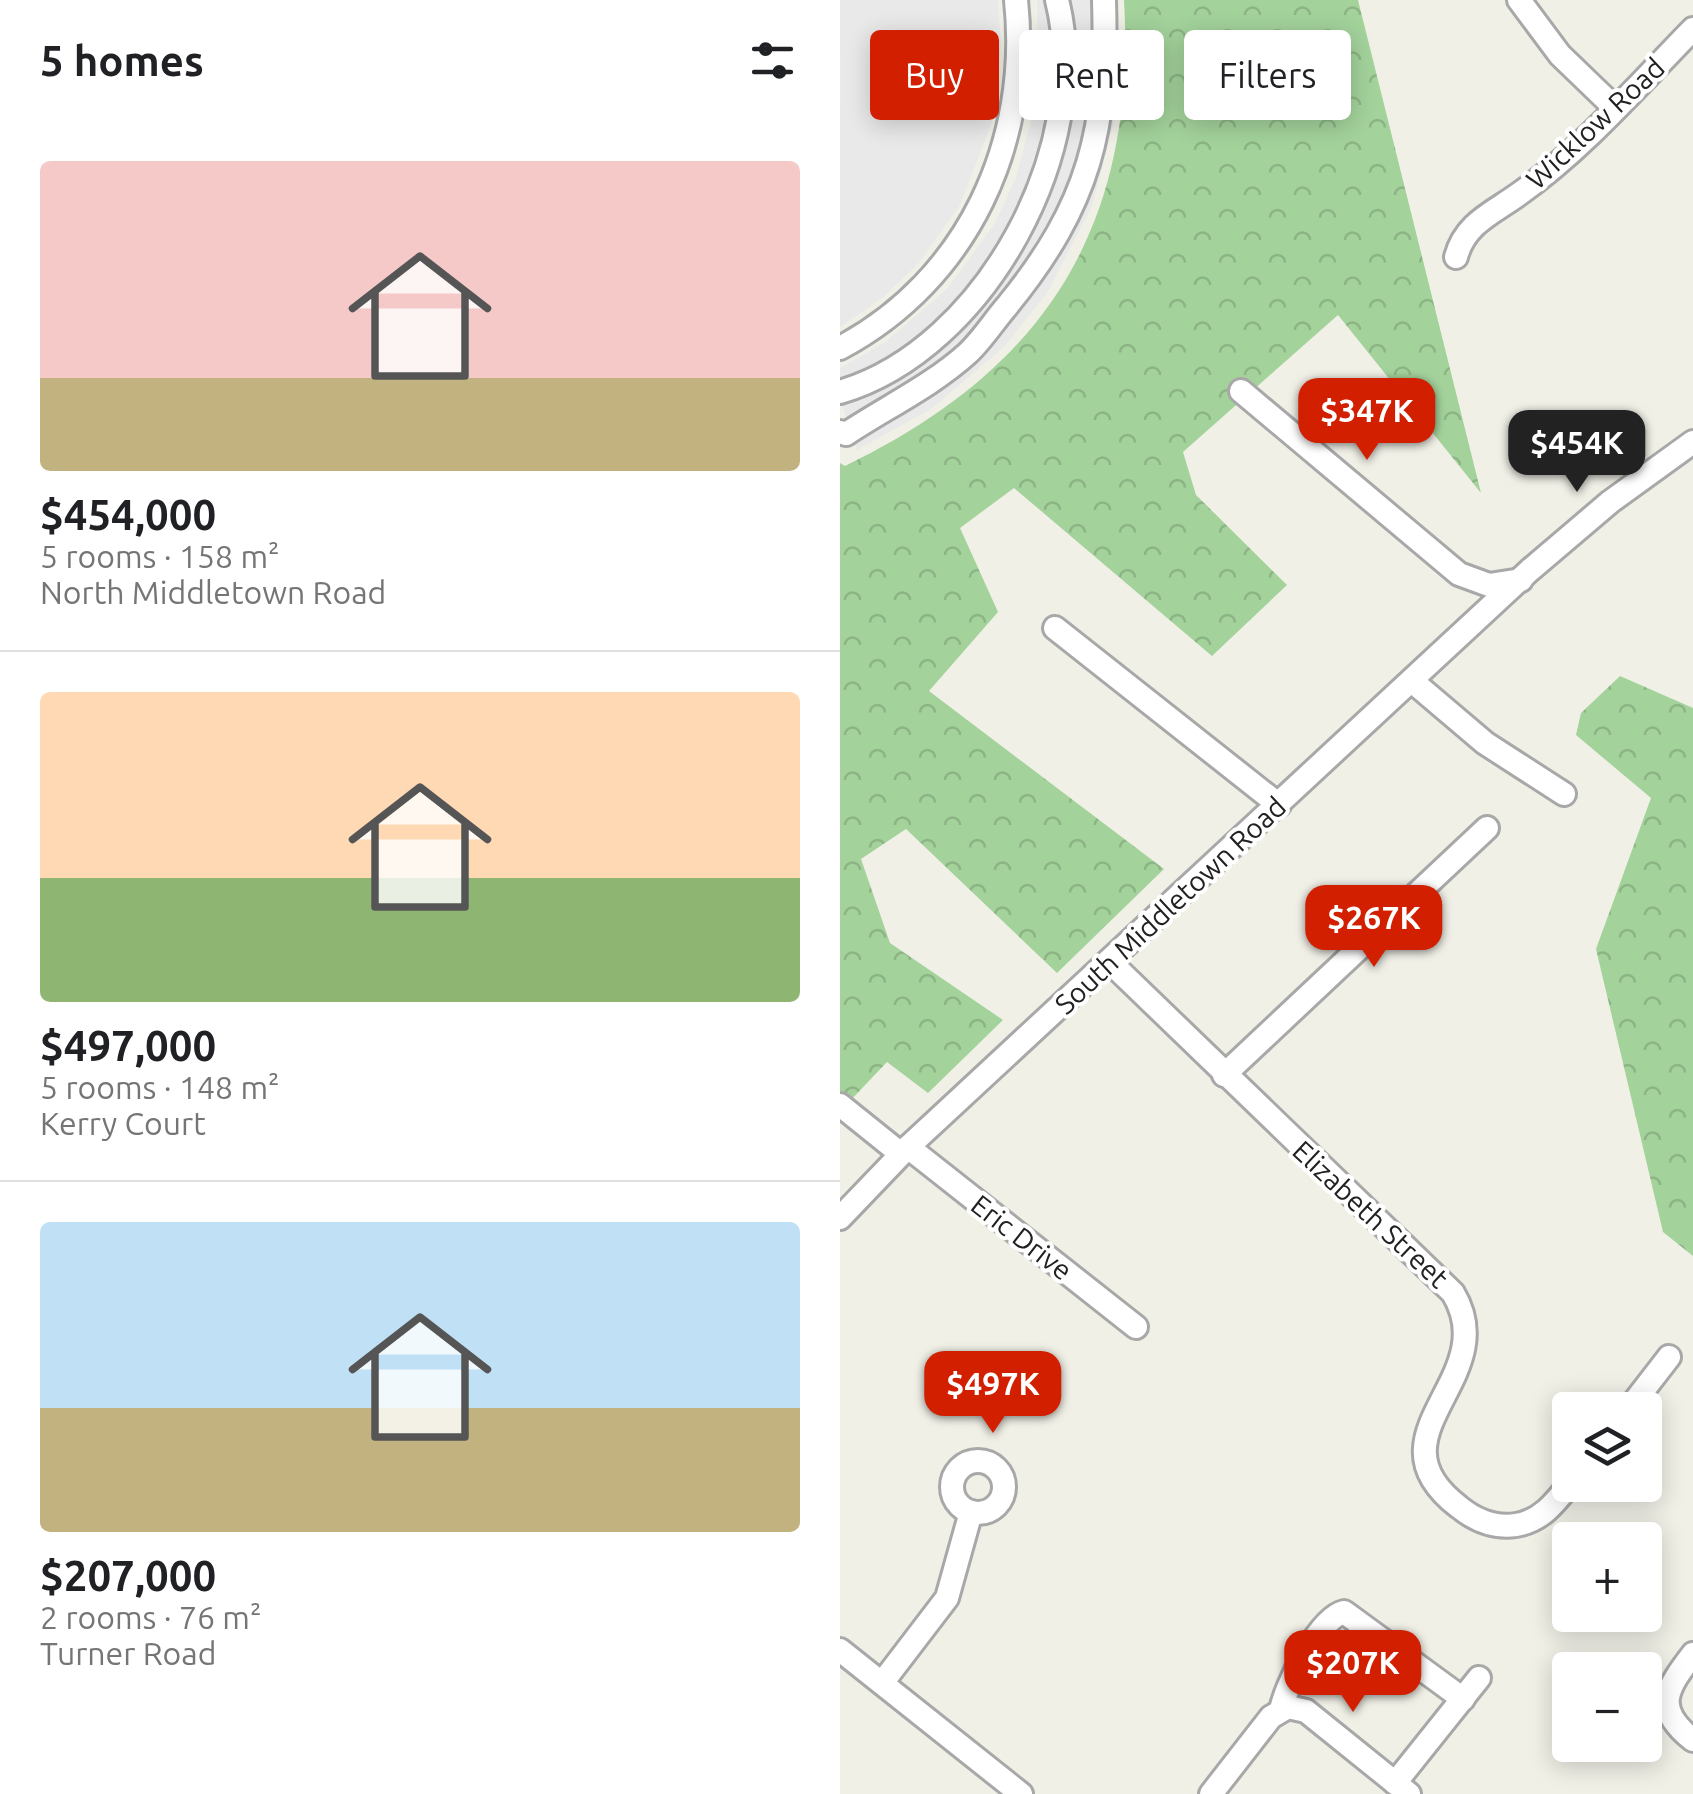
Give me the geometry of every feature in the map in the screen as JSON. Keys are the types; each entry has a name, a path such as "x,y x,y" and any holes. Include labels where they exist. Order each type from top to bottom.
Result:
{"street":[{"path":"840,348 894,313 932,277 963,236 988,193 1017,96 1016,0"},
{"path":"840,392 869,384 942,334 1001,263 1032,204 1057,132 1066,34 1057,0"},
{"path":"840,432 846,434 967,354 1048,252 1074,209 1097,138 1106,72 1104,0"},
{"path":"1519,0 1560,54 1616,108"},
{"name":"Wicklow Road","path":"1456,257 1460,244 1478,220 1537,182 1693,29"},
{"path":"1241,391 1459,574 1489,585 1521,580"},
{"name":"South Middletown Road","path":"840,1218 905,1151 1503,596 1584,523 1692,445"},
{"path":"1459,574 1473,600 1469,628"},
{"path":"1055,628 1279,806"},
{"path":"1412,681 1486,743 1564,794"},
{"path":"1224,1075 1487,828"},
{"name":"Elizabeth Street","path":"1108,961 1442,1280 1462,1306 1467,1321 1466,1350 1432,1416 1424,1445 1431,1478 1441,1492 1483,1522 1514,1525 1540,1516 1553,1502"},
{"name":"Eric Drive","path":"840,1105 1136,1326"},
{"path":"1642,1392 1670,1357"},
{"path":"882,1683 948,1598 971,1512"},
{"path":"1211,1794 1281,1710 1286,1682 1338,1612 1353,1617 1463,1699"},
{"path":"840,1650 1015,1792"},
{"path":"1693,1654 1672,1683 1667,1702 1670,1718 1693,1740"},
{"path":"1281,1710 1306,1711 1402,1788 1479,1678"}],"green space":[{"path":"1124,0 1358,0 1481,493 1338,315 1183,452 1196,495 1287,585 1212,656 1014,488 960,528 998,612 929,691 1164,869 1057,973 906,829 861,859 890,943 1003,1020 928,1093 887,1062 849,1102 840,1095 840,463 845,466 915,427 975,384 1025,336 1065,281 1094,221 1114,155 1119,120 1164,120 1164,30 1124,30"},
{"path":"1620,676 1693,708 1693,1256 1663,1232 1596,949 1651,798 1576,735 1581,713"}],"shaded area":[{"path":"840,0 998,0 1001,44 999,65 999,30 870,30 870,120 993,120 960,205 918,264 882,298 840,327"},
{"path":"1037,0 1118,0 1118,30 1037,30"},
{"path":"1031,120 1115,120 1092,206 1047,293 1005,346 931,409 857,450 840,398 840,368 884,343 946,290 995,223 1016,177"}]}
